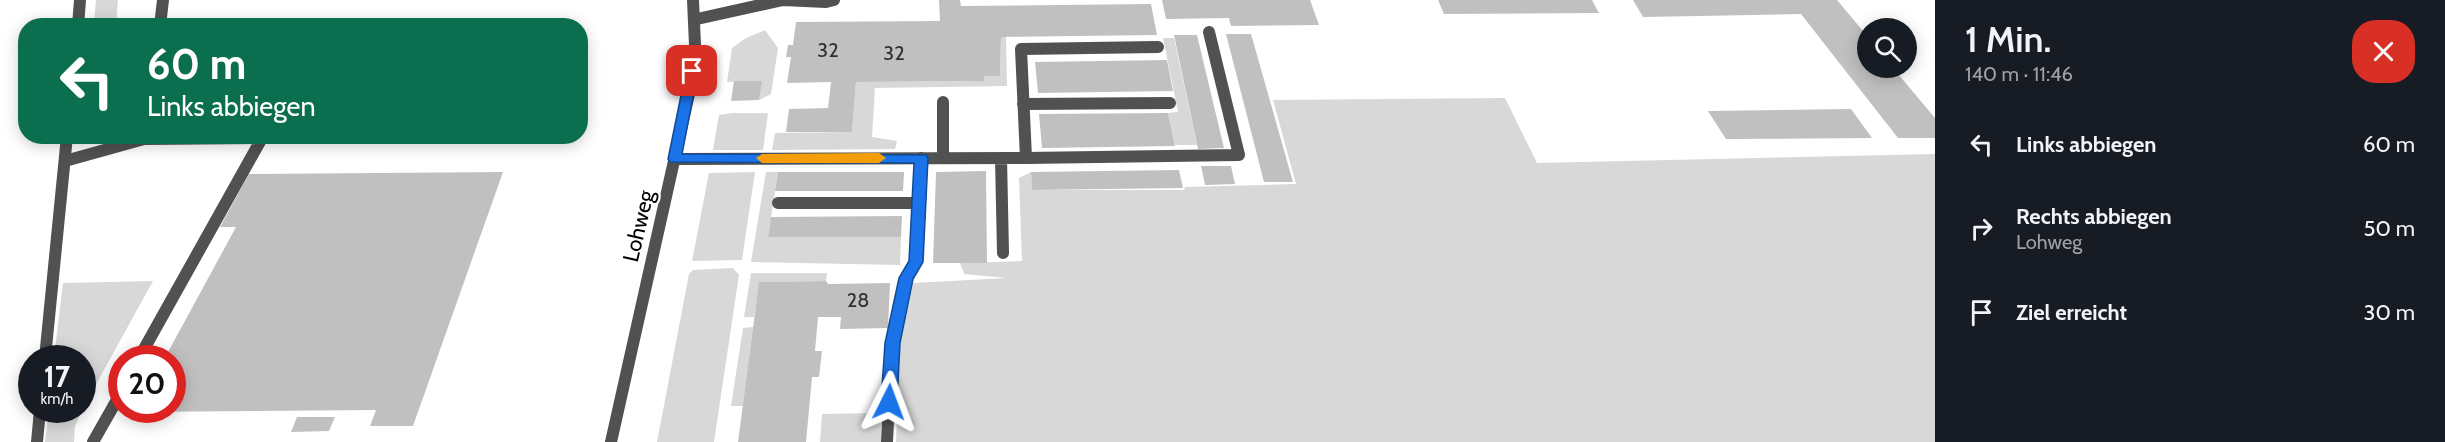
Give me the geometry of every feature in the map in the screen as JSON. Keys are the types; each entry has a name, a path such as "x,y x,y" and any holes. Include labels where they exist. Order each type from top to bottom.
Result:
{"street":[{"path":"79,18 80,0"},
{"path":"161,18 163,0"},
{"name":"Lohweg","path":"611,442 675,159 696,47 697,19 693,0"},
{"path":"697,19 783,0 834,0"},
{"path":"675,159 1239,155 1209,32"},
{"path":"1026,158 1020,49 1158,48"},
{"path":"943,102 943,158"},
{"path":"1023,104 1170,103"},
{"path":"46,345 66,144"},
{"path":"64,161 126,144"},
{"path":"146,345 259,144"},
{"path":"887,442 892,343 906,278 916,262 921,158"},
{"path":"1001,158 1004,253"},
{"path":"778,203 919,203"},
{"path":"93,442 108,415"},
{"path":"37,442 39,423"}],"shaded area":[{"path":"96,0 118,0 117,18 95,18"},
{"path":"765,30 778,48 771,94 759,100 761,81 727,82 732,48 746,38"},
{"path":"1001,37 1006,37 1007,86 875,88 872,137 897,141 895,149 772,150 775,133 852,132 856,82 984,81 984,76 1000,76"},
{"path":"1163,38 1174,38 1197,145 1175,145 1168,113 1178,112"},
{"path":"1505,98 1537,163 1935,154 1935,442 896,442 900,346 913,283 1007,278 964,274 960,263 1022,261 1019,178 1031,172 1032,190 1184,190 1185,187 1296,184 1273,100"},
{"path":"768,113 763,150 713,150 719,115"},
{"path":"755,172 742,260 692,261 709,173"},
{"path":"766,172 778,172 768,237 901,237 900,265 751,262"},
{"path":"733,268 739,275 714,442 657,442 689,274 693,270"},
{"path":"751,273 827,273 826,281 760,282 754,317 744,317"},
{"path":"153,281 118,345 108,345 108,363 96,384 96,345 56,345 63,283"},
{"path":"753,327 743,406 731,406 743,328"},
{"path":"877,413 882,416 881,442 820,442 822,414"},
{"path":"47,423 76,423 74,442 45,442"}],"building":[{"path":"939,0 960,0 961,6 1151,4 1157,35 1001,37 1000,76 984,76 984,81 856,82 852,132 786,132 789,109 828,108 831,82 787,83 791,57 786,57 788,45 793,45 796,22 940,21"},
{"path":"1162,0 1310,0 1319,25 1231,26 1229,18 1166,19"},
{"path":"1438,0 1592,0 1599,13 1444,14"},
{"path":"1633,0 1837,0 1857,24 1857,78 1901,78 1935,118 1935,138 1898,138 1801,14 1643,17"},
{"path":"1226,34 1251,34 1293,182 1264,182"},
{"path":"1174,35 1197,35 1224,148 1198,149"},
{"path":"1167,60 1173,91 1038,93 1035,62"},
{"path":"734,81 762,81 759,100 731,101"},
{"path":"1851,109 1872,138 1726,139 1708,111"},
{"path":"1168,113 1175,146 1042,148 1039,114"},
{"path":"1201,166 1231,166 1235,184 1205,185"},
{"path":"1179,170 1183,188 1032,190 1031,172"},
{"path":"986,171 987,263 933,263 936,172"},
{"path":"503,172 413,426 370,426 376,410 186,412 186,345 172,345 236,227 220,227 249,174"},
{"path":"778,172 904,172 903,191 775,191"},
{"path":"902,216 901,237 768,237 771,217"},
{"path":"826,281 828,284 890,283 888,328 840,329 841,317 818,317 815,351 822,351 819,377 812,377 806,442 738,442 759,282"},
{"path":"297,417 335,417 329,431 291,432"}],"slow traffic":[{"path":"762,158 879,158"}],"route":[{"path":"692,71 675,159 921,158 916,262 906,278 892,343 889,402"}]}
